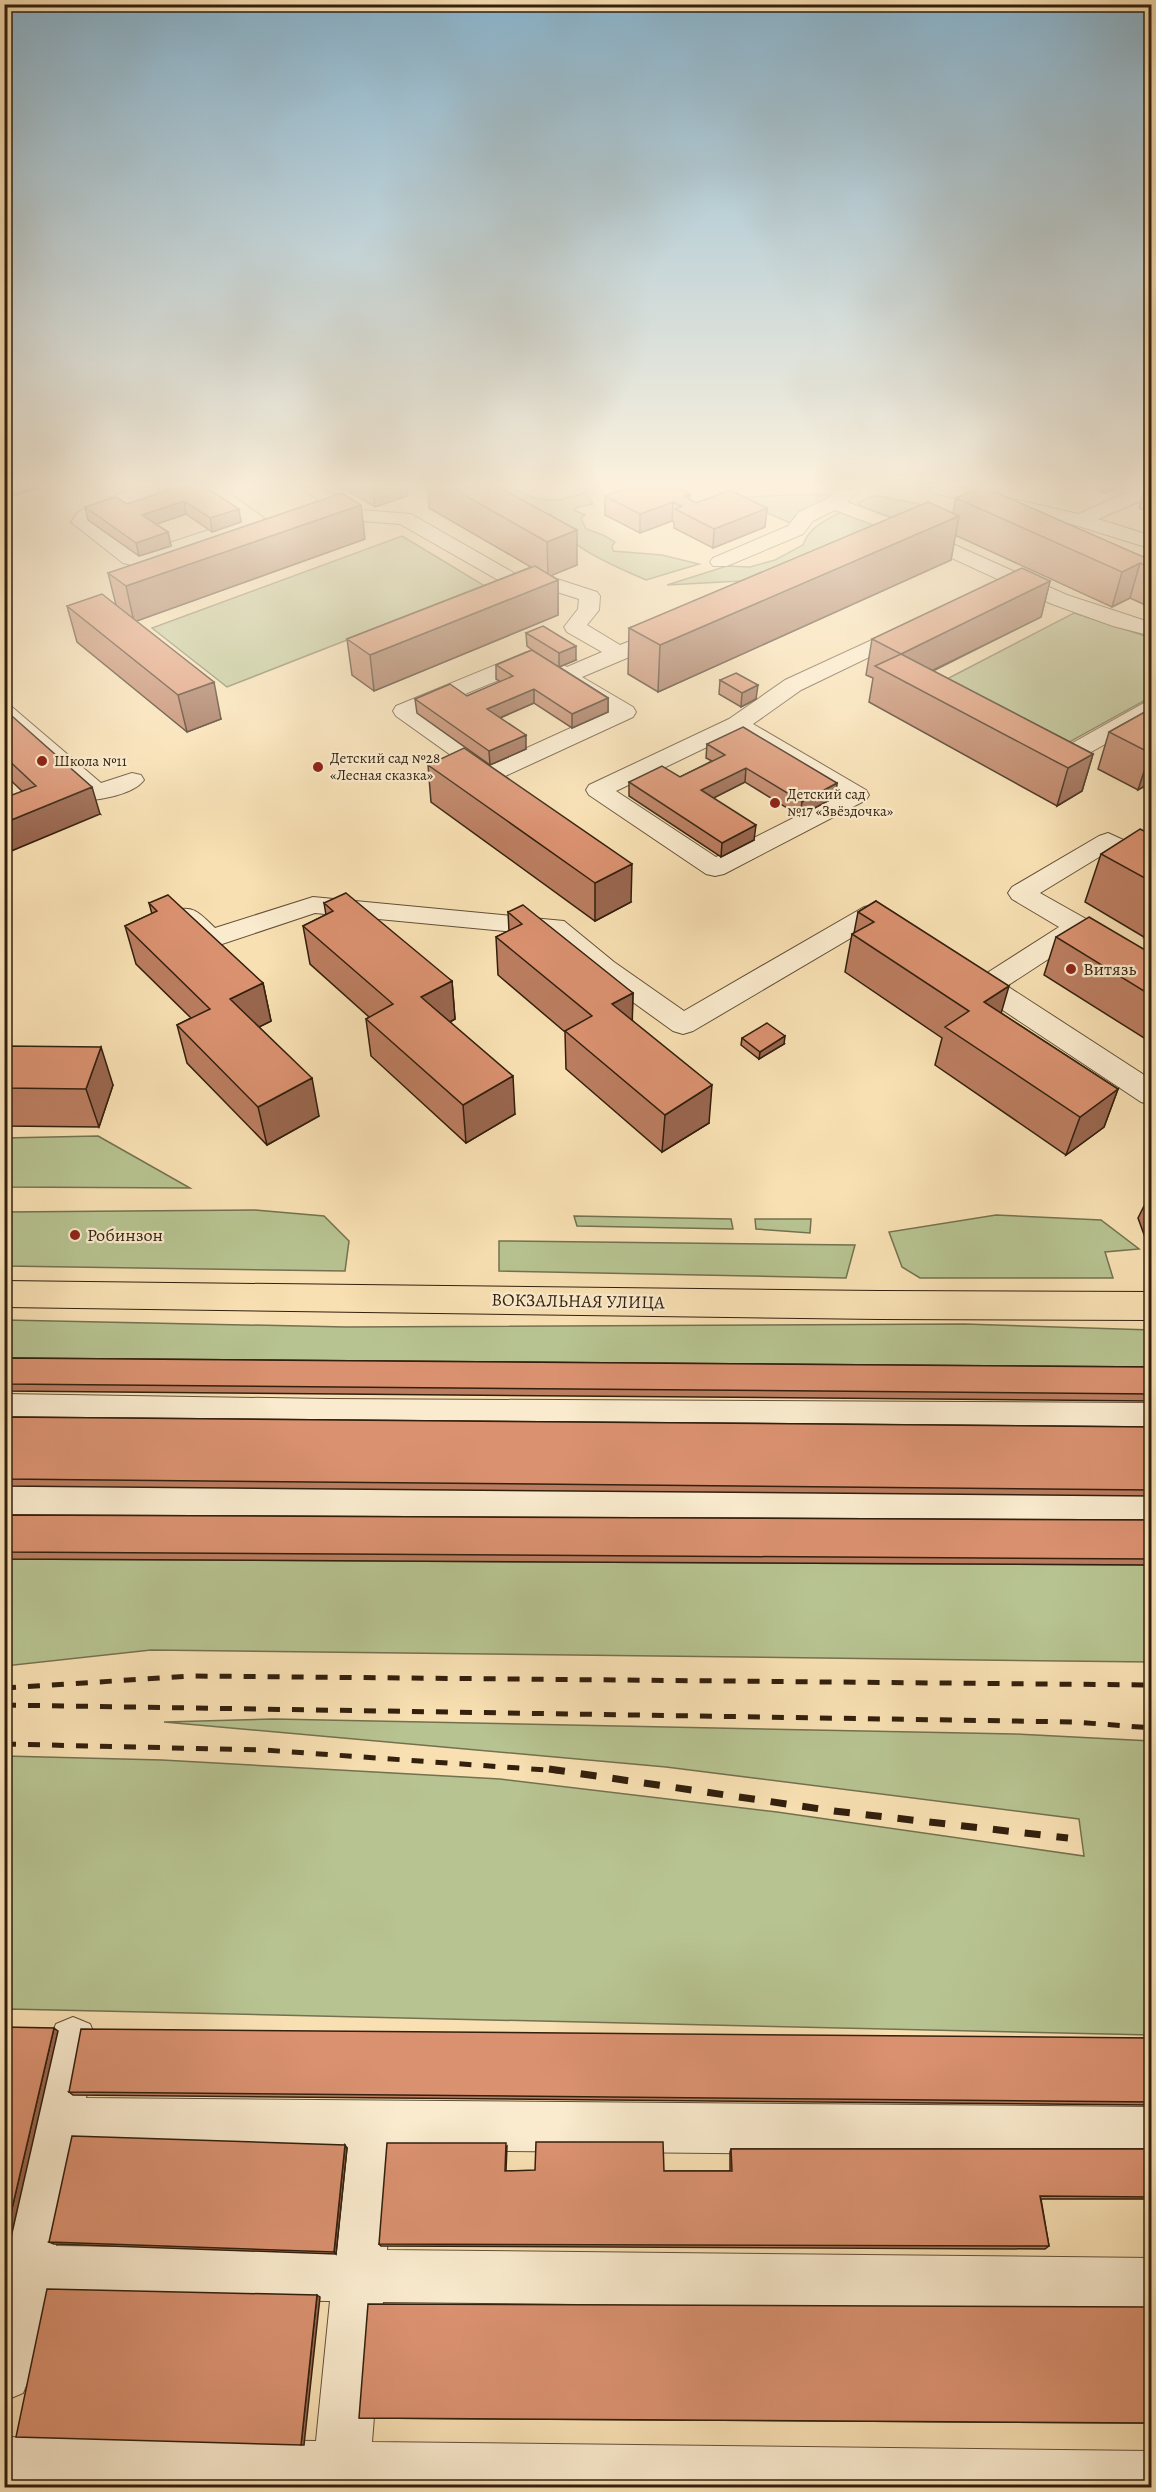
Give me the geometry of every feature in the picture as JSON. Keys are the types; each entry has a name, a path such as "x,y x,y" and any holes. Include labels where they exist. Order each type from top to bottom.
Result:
{"main road":[{"name":"ВОКЗАЛЬНАЯ УЛИЦА","path":"4,1294 879,1305 1152,1306"}],"street":[{"path":"589,604 588,610 575,627 619,653"},
{"path":"1068,604 1119,622 1152,630"},
{"path":"737,724 857,795 715,868 598,790 737,724 793,685 931,618"},
{"path":"566,676 686,624"},
{"path":"534,657 566,676 625,712 492,772 404,711 534,657"},
{"path":"1028,735 1067,756 1152,708"},
{"path":"4,712 86,792 112,789 132,780"},
{"path":"1151,967 1021,893 1108,841 1152,863"},
{"path":"186,916 210,939 313,905 554,927 604,968 683,1024 873,913 1152,1095"},
{"path":"987,986 1078,927"},
{"path":"4,1409 340,1414 1152,1418"},
{"path":"4,1498 333,1504 1152,1512"},
{"path":"4,2374 73,2041"},
{"path":"57,2122 1152,2132"},
{"path":"340,2479 372,2124"},
{"path":"25,2272 1152,2284"},
{"path":"4,2465 340,2479 1152,2479"}],"green space":[{"path":"216,604 438,604 227,687 152,628"},
{"path":"1074,613 1151,638 1151,697 1064,745 943,681"},
{"path":"98,1136 190,1188 5,1187 5,1138"},
{"path":"255,1210 324,1216 349,1241 345,1271 5,1266 5,1212"},
{"path":"996,1215 1101,1220 1139,1249 1105,1252 1113,1278 920,1278 902,1267 889,1232"},
{"path":"574,1216 731,1219 733,1229 577,1226"},
{"path":"755,1219 811,1219 810,1233 756,1229"},
{"path":"499,1241 855,1245 846,1278 499,1271"},
{"path":"5,1320 346,1327 965,1324 1152,1330 1151,1374 5,1365"},
{"path":"4,1559 1151,1565 1151,1662 151,1650 5,1666"},
{"path":"274,1719 1015,1734 1151,1741 1151,2035 9,2009 5,2024 5,1756 162,1760 500,1779 777,1812 1084,1856 1079,1819 666,1767 164,1722"}],"building":[{"path":"115,604 214,682 178,695 67,606"},
{"path":"436,604 497,604 370,655 347,639"},
{"path":"685,604 754,604 660,645 629,628"},
{"path":"945,604 1002,604 901,654 872,639"},
{"path":"543,626 576,646 559,653 526,633"},
{"path":"532,650 608,698 572,714 534,689 487,709 526,735 489,751 415,699 450,684 467,696 513,676 496,665"},
{"path":"901,654 1093,754 1068,768 875,666"},
{"path":"736,673 758,685 742,693 720,680"},
{"path":"1152,708 1152,752 1109,732"},
{"path":"4,709 92,787 4,823 4,798 36,786 4,756"},
{"path":"743,727 837,783 802,802 746,768 701,790 756,825 722,843 629,782 662,766 680,777 725,755 707,744"},
{"path":"464,748 632,864 595,883 428,765"},
{"path":"1140,829 1152,835 1152,882 1101,854"},
{"path":"346,893 452,981 421,997 513,1076 463,1105 366,1019 393,1004 303,926 333,911 324,903"},
{"path":"168,895 263,983 230,999 312,1078 258,1107 177,1025 210,1009 125,926 157,911 149,903"},
{"path":"876,901 1009,986 984,1002 1118,1089 1080,1117 945,1027 969,1011 852,934 874,922 858,912"},
{"path":"523,905 633,993 612,1004 712,1085 665,1115 565,1031 592,1016 496,937 522,924 508,912"},
{"path":"1089,917 1152,954 1152,996 1056,937"},
{"path":"767,1023 785,1036 760,1052 742,1038"},
{"path":"4,1046 101,1047 86,1089 4,1088"},
{"path":"1145,1204 1152,1204 1152,1222"},
{"path":"4,1358 1152,1367 1152,1394 4,1384"},
{"path":"4,1417 1152,1427 1152,1490 4,1479"},
{"path":"4,1515 1152,1520 1152,1559 4,1552"},
{"path":"4,2027 54,2028 4,2243"},
{"path":"81,2029 1152,2038 1152,2102 69,2092"},
{"path":"72,2136 345,2145 334,2252 49,2242"},
{"path":"536,2142 663,2142 664,2171 732,2171 731,2149 1152,2149 1152,2197 1040,2196 1049,2246 379,2244 387,2143 506,2143 505,2171 535,2170"},
{"path":"47,2289 317,2295 301,2445 16,2437"},
{"path":"368,2304 1152,2307 1152,2423 359,2418"}],"railway":[{"path":"4,1688 192,1676 1152,1685"},
{"path":"4,1705 1075,1722 1152,1728"},
{"path":"4,1744 264,1750 560,1771"},
{"path":"549,1769 834,1811 1068,1838"}],"place":[{"name":"Школа №11","path":"42,761"},
{"name":"Детский сад №28 «Лесная сказка»","path":"318,767"},
{"name":"Детский сад №17 «Звёздочка»","path":"775,803"},
{"name":"Витязь","path":"1071,969"},
{"name":"Робинзон","path":"75,1235"}]}
